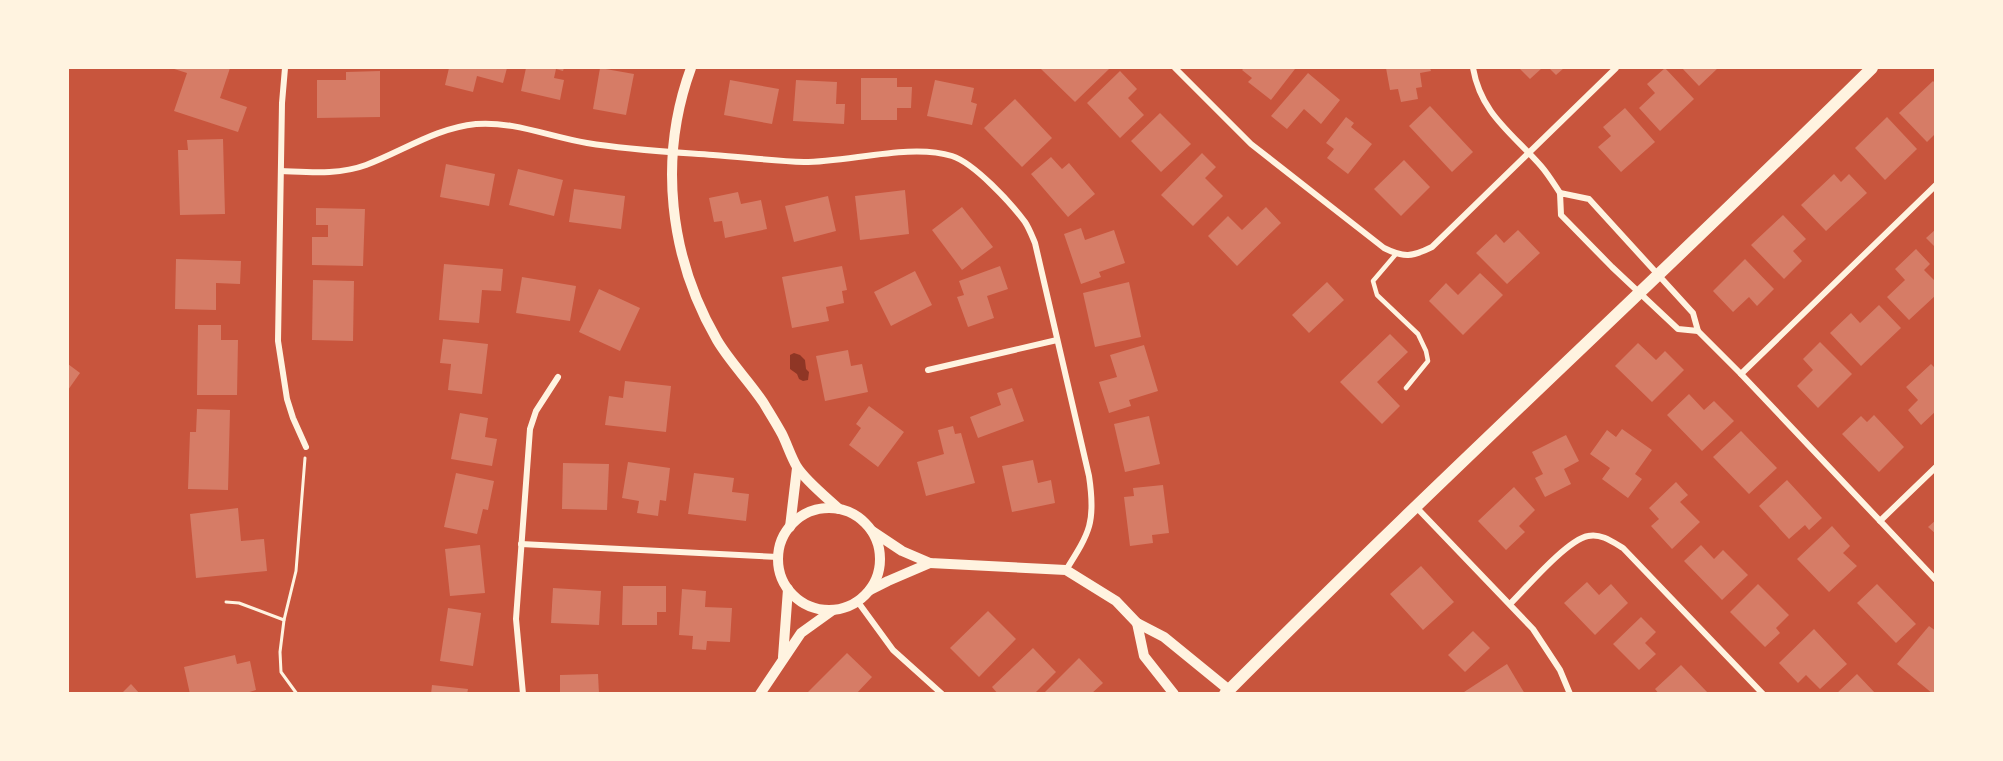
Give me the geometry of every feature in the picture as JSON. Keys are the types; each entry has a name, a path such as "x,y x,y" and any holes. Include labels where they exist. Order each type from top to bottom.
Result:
{"main road":[{"path":"1227,692 1416,507 1744,195 1872,68"}],"street":[{"path":"285,68 278,341 287,399 306,447"},
{"path":"691,68 678,114 671,173 678,239 693,291 717,340 782,433 797,468 839,509"},
{"path":"1175,68 1251,144 1384,248 1400,255 1417,254 1432,247 1616,68"},
{"path":"1473,68 1476,84 1492,115 1541,166 1560,193 1561,216 1678,329 1698,331"},
{"path":"281,171 346,170 365,165 427,137 476,124 506,124 585,143 618,148 803,162 843,160 916,151 936,152 955,157 972,167 1015,209 1027,225 1035,243 1092,496 1092,516 1088,536 1066,570"},
{"path":"1741,374 1935,185"},
{"path":"1560,193 1589,199 1693,314 1698,331 1935,580"},
{"path":"928,370 1057,340"},
{"path":"523,693 516,619 530,429 536,411 558,377"},
{"path":"1880,521 1935,467"},
{"path":"790,527 797,468"},
{"path":"1416,507 1510,604 1548,650 1570,693"},
{"path":"869,591 877,577 880,562 879,546 864,521 852,513 825,508 799,517 781,541 778,556 780,574 788,589 800,601 816,609 846,608 888,580 930,563"},
{"path":"872,531 902,551 930,563 1066,570 1116,601 1137,622 1164,637 1227,692"},
{"path":"1510,604 1572,543 1589,535 1607,538 1623,548 1763,693"},
{"path":"521,544 778,556"},
{"path":"782,660 788,589"},
{"path":"858,602 893,650 942,693"},
{"path":"760,693 801,633 833,610"},
{"path":"1137,622 1144,656 1174,693"}],"lane":[{"path":"1400,255 1373,281 1377,295 1418,334 1426,351 1428,361 1406,388"}],"path":[{"path":"297,693 281,672 280,652 284,620 296,571 306,447"},
{"path":"226,602 239,603 284,620"}],"shaded area":[{"path":"794,353 805,360 806,369 809,372 808,380 799,379 797,374 790,369 790,355"}],"building":[{"path":"171,68 230,68 220,98 247,107 238,132 174,111 187,73"},
{"path":"449,68 507,68 503,83 477,76 473,92 445,85"},
{"path":"526,68 564,68 563,71 556,69 554,78 564,80 560,100 521,91"},
{"path":"600,68 634,74 626,115 593,109"},
{"path":"1040,68 1108,68 1109,69 1075,102"},
{"path":"1244,68 1295,69 1271,100 1248,82 1252,78 1242,70"},
{"path":"1386,68 1430,68 1431,71 1420,73 1422,87 1416,88 1418,99 1401,102 1398,89 1390,90"},
{"path":"1519,68 1542,68 1530,79"},
{"path":"1549,68 1564,68 1556,75"},
{"path":"1665,68 1694,99 1660,131 1639,108 1655,93 1647,84"},
{"path":"1682,68 1718,68 1699,86"},
{"path":"380,71 380,117 317,118 317,80 346,80 346,72"},
{"path":"1120,71 1137,89 1128,98 1144,115 1120,138 1087,103"},
{"path":"1308,73 1340,100 1321,124 1304,109 1287,129 1271,116"},
{"path":"861,78 897,78 897,87 912,87 911,108 897,108 897,120 861,120"},
{"path":"730,80 779,89 772,124 724,115"},
{"path":"796,80 837,82 836,104 845,104 844,124 793,121"},
{"path":"935,80 974,88 971,102 977,104 972,125 927,116"},
{"path":"1933,81 1936,84 1936,133 1927,142 1899,113"},
{"path":"1015,99 1052,138 1022,167 984,128"},
{"path":"1430,106 1473,152 1452,172 1409,126"},
{"path":"1625,108 1655,142 1621,172 1598,147 1611,136 1603,127"},
{"path":"1160,113 1191,144 1161,172 1131,141"},
{"path":"1346,117 1354,123 1351,127 1372,144 1348,174 1327,158 1334,149 1326,143"},
{"path":"1887,117 1917,149 1885,180 1855,148"},
{"path":"223,139 225,214 180,215 178,150 188,150 187,140"},
{"path":"1202,153 1216,167 1205,178 1223,196 1193,226 1161,195"},
{"path":"1051,157 1062,169 1069,163 1095,194 1068,217 1031,174"},
{"path":"1404,160 1430,187 1401,216 1374,189"},
{"path":"446,164 495,174 489,206 440,197"},
{"path":"518,169 563,180 554,216 509,205"},
{"path":"1834,174 1841,182 1849,174 1867,193 1826,231 1801,205"},
{"path":"574,189 625,196 621,229 569,222"},
{"path":"905,190 909,234 860,240 855,196"},
{"path":"738,192 741,204 761,200 767,229 725,238 722,221 714,222 709,198"},
{"path":"828,196 836,231 794,242 785,206"},
{"path":"962,207 993,247 962,270 932,230"},
{"path":"1266,207 1281,223 1237,266 1208,236 1228,216 1242,230"},
{"path":"316,208 365,209 363,266 312,265 312,237 328,237 328,225 316,225"},
{"path":"1783,215 1806,239 1793,251 1802,261 1784,279 1751,245"},
{"path":"1081,228 1085,240 1114,230 1125,263 1099,272 1101,277 1081,284 1064,234"},
{"path":"1936,229 1936,248 1926,238"},
{"path":"1518,230 1540,253 1507,284 1476,253 1496,234 1504,243"},
{"path":"1916,249 1930,264 1924,270 1936,282 1936,295 1909,320 1887,297 1905,280 1895,269"},
{"path":"176,259 241,261 240,284 216,283 216,310 175,309"},
{"path":"1745,259 1774,289 1757,306 1749,297 1733,312 1713,291"},
{"path":"444,264 503,269 501,291 482,290 479,323 439,320"},
{"path":"842,266 847,290 842,291 844,303 826,307 829,321 792,328 782,277"},
{"path":"1000,266 1008,289 987,296 994,318 968,327 957,297 964,295 959,281"},
{"path":"915,271 932,305 891,326 874,292"},
{"path":"1480,273 1503,295 1463,335 1429,301 1446,283 1458,295"},
{"path":"522,277 576,286 570,321 516,313"},
{"path":"313,280 354,281 353,341 312,340"},
{"path":"1129,282 1141,337 1095,347 1083,293"},
{"path":"1327,282 1344,300 1309,333 1292,315"},
{"path":"599,289 640,308 620,351 579,332"},
{"path":"1879,305 1901,328 1861,366 1830,333 1851,313 1860,323"},
{"path":"198,325 221,325 221,340 238,340 237,395 197,395"},
{"path":"1390,334 1408,352 1377,382 1400,406 1382,424 1340,382"},
{"path":"443,339 488,344 482,394 448,390 451,364 440,363"},
{"path":"1820,342 1852,374 1818,408 1797,386 1813,370 1803,359"},
{"path":"1638,343 1656,360 1665,351 1684,370 1652,402 1615,366"},
{"path":"1144,345 1158,391 1129,400 1131,406 1109,413 1099,382 1117,377 1110,355"},
{"path":"848,350 851,366 862,364 868,392 825,401 816,356"},
{"path":"68,364 80,373 68,390"},
{"path":"1931,364 1936,369 1936,411 1921,425 1908,410 1918,400 1906,387"},
{"path":"625,381 671,386 666,432 605,425 609,396 623,398"},
{"path":"1012,388 1024,421 978,438 970,417 1001,405 997,393"},
{"path":"1689,394 1704,410 1714,401 1734,421 1702,451 1667,415"},
{"path":"869,406 904,432 878,467 849,445 861,428 856,424"},
{"path":"197,409 230,410 228,490 188,489 190,432 196,432"},
{"path":"460,413 488,418 485,437 497,439 492,466 451,459"},
{"path":"1874,415 1904,447 1879,472 1842,434 1861,416 1867,422"},
{"path":"1149,416 1160,464 1125,472 1114,424"},
{"path":"953,426 955,434 961,433 975,483 926,496 917,462 944,454 938,430"},
{"path":"1622,429 1652,450 1635,474 1642,479 1628,498 1602,479 1610,468 1590,454 1607,430 1616,437"},
{"path":"1741,431 1777,468 1749,494 1713,457"},
{"path":"1566,435 1579,461 1564,469 1571,484 1545,497 1535,478 1543,474 1532,452"},
{"path":"1033,460 1038,483 1051,480 1055,503 1012,512 1002,466"},
{"path":"628,462 670,468 666,501 660,500 658,516 637,513 639,501 622,498"},
{"path":"563,463 609,464 607,510 562,509"},
{"path":"456,473 494,481 488,510 483,509 477,534 444,527"},
{"path":"694,473 734,478 732,492 749,494 746,521 688,514"},
{"path":"1787,480 1822,518 1809,530 1805,525 1789,539 1759,506"},
{"path":"1676,482 1688,495 1680,502 1700,522 1672,549 1651,526 1659,519 1649,508"},
{"path":"1163,485 1169,533 1152,535 1153,543 1130,546 1124,497 1134,496 1133,488"},
{"path":"1514,487 1535,510 1519,526 1525,532 1506,550 1478,521"},
{"path":"238,508 241,541 264,539 267,571 196,578 190,514"},
{"path":"1936,520 1936,534 1928,527"},
{"path":"1832,526 1850,546 1843,553 1857,566 1829,592 1797,559"},
{"path":"480,545 485,593 450,596 445,549"},
{"path":"1701,545 1714,559 1723,550 1748,575 1722,600 1684,561"},
{"path":"1421,566 1454,602 1423,630 1390,594"},
{"path":"1587,582 1599,595 1611,584 1628,603 1595,635 1564,603"},
{"path":"1758,584 1789,615 1776,628 1780,633 1765,647 1730,612"},
{"path":"1877,584 1916,624 1896,643 1857,603"},
{"path":"623,586 666,586 666,612 657,612 657,625 622,625"},
{"path":"553,588 601,591 599,625 551,623"},
{"path":"682,589 706,591 705,607 732,608 730,642 707,641 706,650 692,649 693,636 679,635"},
{"path":"448,608 481,613 473,666 440,661"},
{"path":"988,611 1016,639 979,677 950,648"},
{"path":"1641,617 1656,632 1645,643 1656,654 1639,670 1613,644"},
{"path":"1929,626 1936,631 1936,694 1933,694 1897,664"},
{"path":"1814,629 1847,664 1820,689 1806,675 1798,683 1779,663"},
{"path":"1473,631 1490,648 1465,672 1448,655"},
{"path":"1033,648 1056,672 1034,694 998,694 992,687"},
{"path":"847,653 872,677 856,694 810,694 808,692"},
{"path":"235,655 237,664 250,661 256,690 243,694 190,694 184,667"},
{"path":"1079,658 1103,683 1091,694 1043,694"},
{"path":"1507,664 1525,694 1461,694"},
{"path":"1681,665 1709,694 1659,694 1655,689"},
{"path":"598,674 599,694 560,694 560,675"},
{"path":"1857,674 1876,694 1836,694"},
{"path":"131,684 140,694 121,694"},
{"path":"432,685 468,689 467,694 431,694"}]}
